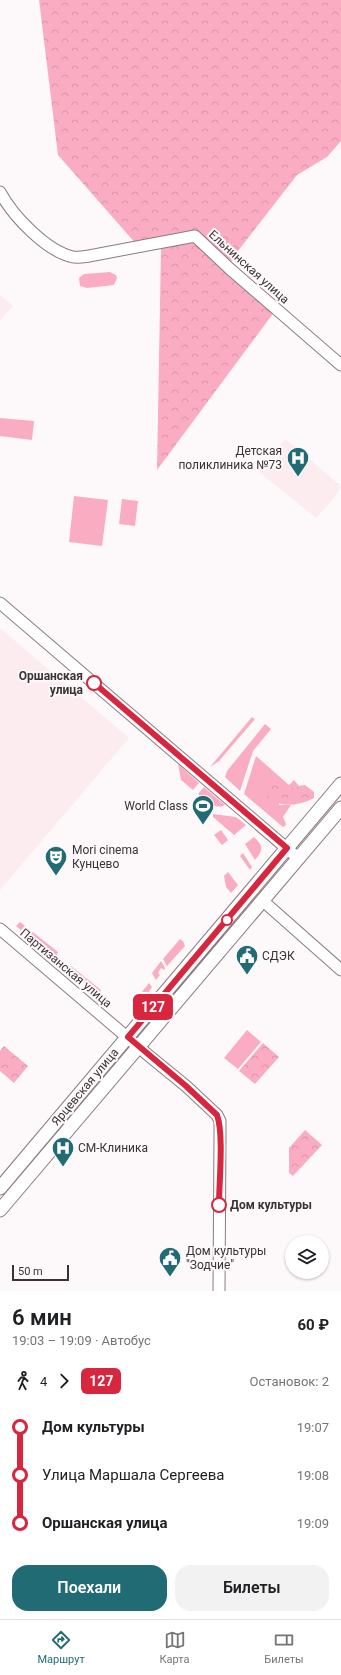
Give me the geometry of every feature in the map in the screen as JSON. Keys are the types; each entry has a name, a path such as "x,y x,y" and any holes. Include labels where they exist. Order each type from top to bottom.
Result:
{"main road":[{"name":"Ярцевская улица","path":"0,1188 341,784"},
{"name":"Ярцевская улица","path":"0,1210 341,808"}],"street":[{"name":"Ельнинская улица","path":"0,192 13,212 30,230 47,244 77,258 195,236 230,269 341,365"},
{"path":"0,603 298,858"},
{"path":"263,901 341,970"},
{"name":"Партизанская улица","path":"0,929 213,1110 220,1122 219,1291"}],"shaded area":[{"path":"0,295 13,306 0,320"},
{"name":"Детская поликлиника №73","path":"285,439 341,486 335,497 316,518 258,471"},
{"path":"0,628 129,738 0,890"}],"green space":[{"path":"39,0 341,0 341,141 327,157 297,175 234,256 227,269 275,311 157,470 161,248 137,245 58,155"},
{"path":"110,272 116,275 117,278 114,285 87,288 80,286 79,278 84,274"},
{"path":"0,418 34,421 32,440 0,436"},
{"path":"74,496 108,500 102,546 69,542"},
{"path":"122,499 138,501 135,526 119,524"},
{"path":"252,717 255,719 219,761 210,767"},
{"path":"265,724 271,729 253,751 240,791 225,777 227,771"},
{"path":"256,756 289,785 294,780 299,786 289,789 279,788 279,805 291,805 283,817 286,824 283,827 244,794"},
{"path":"178,764 199,783 193,790 181,780"},
{"path":"267,783 275,783 282,788 305,785 314,792 314,798 303,803 291,805 280,804 268,800 266,791"},
{"path":"204,787 225,805 218,807 198,794"},
{"path":"213,814 236,817 246,825 234,835 213,817"},
{"path":"221,830 228,840 222,845 214,835"},
{"path":"254,837 261,846 260,854 255,860 245,844"},
{"path":"243,853 252,867 250,870 240,856"},
{"path":"228,872 238,885 231,893 226,887 224,876"},
{"path":"20,922 58,952 56,960 16,926"},
{"path":"180,939 183,941 185,946 167,966 163,959"},
{"path":"161,961 165,968 164,970 161,968 158,973 160,975 156,980 152,973"},
{"path":"71,966 101,990 100,996 70,971"},
{"path":"149,983 152,987 142,1002 137,998"},
{"path":"247,1030 261,1042 238,1069 224,1058"},
{"path":"263,1043 279,1057 255,1084 239,1071"},
{"path":"4,1046 28,1066 14,1083 0,1071 0,1051"},
{"path":"305,1130 322,1145 293,1176 289,1173 289,1148"}],"bus line":[{"name":"127","path":"94,683 211,781 287,848 128,1037 186,1086 217,1115 220,1122 219,1205"}],"place":[{"name":"Детская поликлиника №73","path":"298,478"},
{"name":"Оршанская улица","path":"94,683"},
{"name":"World Class","path":"203,826"},
{"name":"Mori cinema Кунцево","path":"56,876"},
{"name":"СДЭК","path":"247,976"},
{"name":"СМ-Клиника","path":"63,1168"},
{"name":"Дом культуры","path":"219,1205"},
{"name":"Дом культуры \"Зодчие\"","path":"170,1278"}]}
